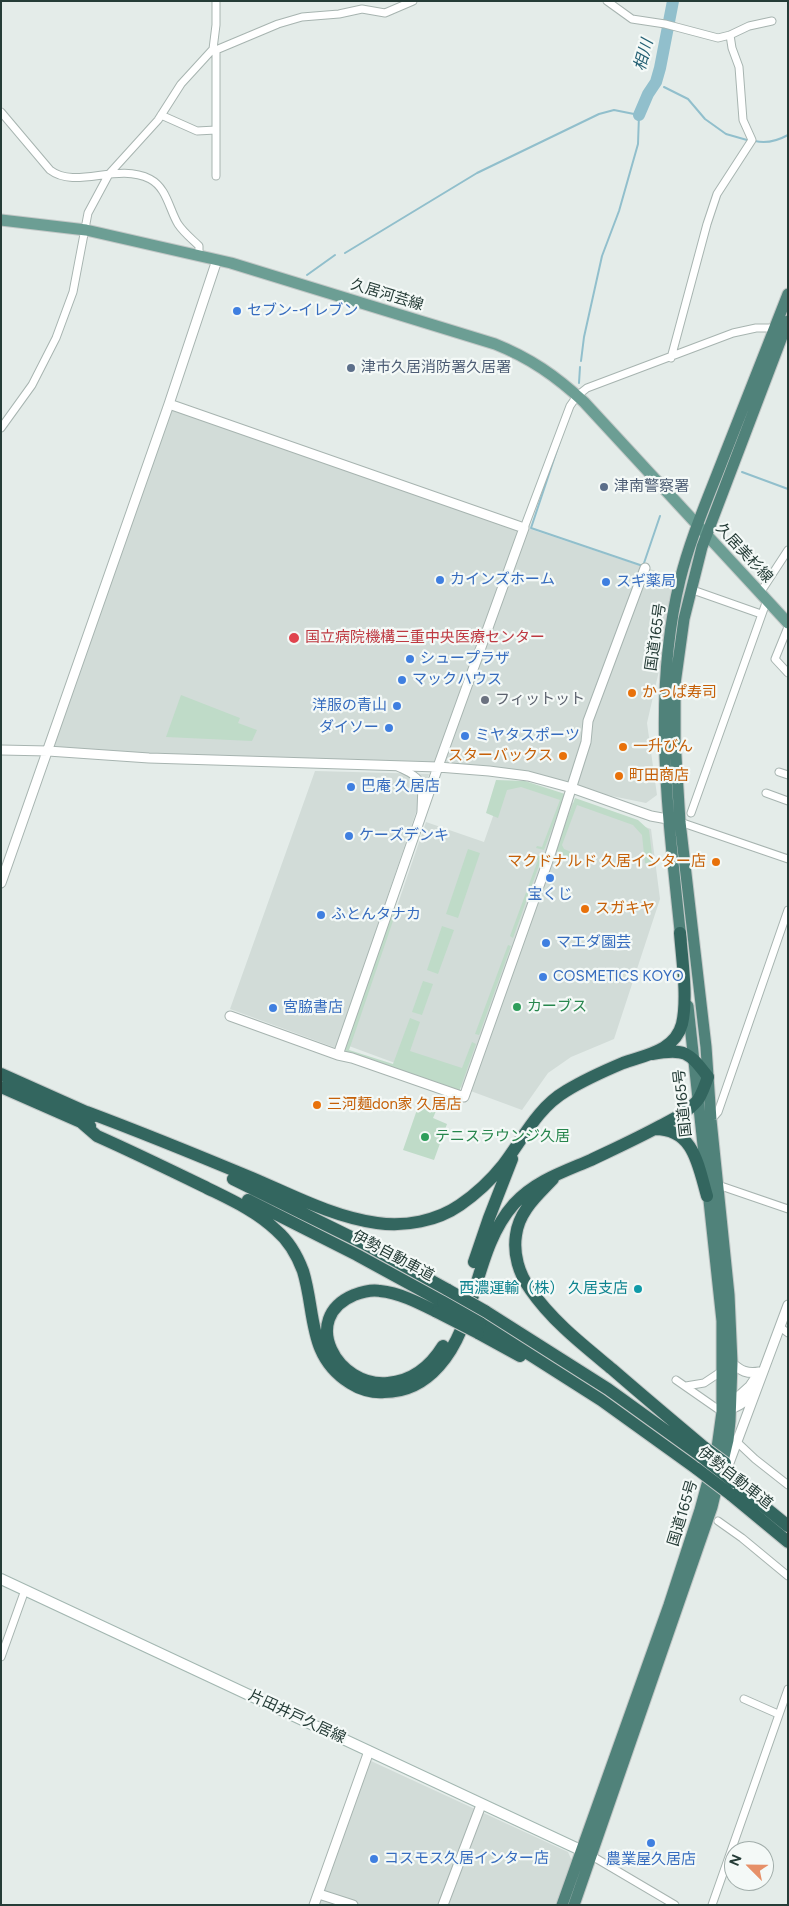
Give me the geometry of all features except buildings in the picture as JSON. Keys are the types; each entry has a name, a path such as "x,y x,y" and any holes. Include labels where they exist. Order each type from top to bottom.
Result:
{"highway":[{"name":"国道165号","path":"574,1905 587,1854 700,1510 728,1408 722,1371 722,1322 702,1156 699,1100 680,934 674,821 675,684 690,589 706,535 784,327 788,294"},
{"name":"国道165号","path":"562,1905 587,1854 712,1507 728,1440 728,1408 732,1363 729,1295 708,1077 664,740 664,698 667,657 680,579 698,525 784,327"},
{"path":"652,1054 678,1035 683,1022 684,1003 680,934"},
{"path":"672,1050 693,1057 708,1077 699,1100 684,1113 591,1160 560,1172 533,1186 521,1196 499,1224 487,1250 461,1330 444,1360 433,1373 418,1384 402,1390 379,1392 354,1386 339,1376 327,1363 316,1338 302,1268 292,1247 276,1229 251,1210 97,1136 85,1118 158,1139 349,1217 385,1224 411,1223 429,1219 459,1206 479,1191 519,1143 531,1123 549,1104 566,1091 624,1063 672,1050"},
{"name":"伊勢自動車道","path":"1,1074 308,1229 608,1389 703,1452 736,1478 788,1526"},
{"name":"伊勢自動車道","path":"1,1087 85,1118"},
{"path":"655,1129 674,1131 688,1144 697,1161 708,1196"},
{"path":"443,1301 369,1290 359,1293 343,1301 331,1316 328,1323 329,1347 337,1361 344,1368 363,1380 374,1383 390,1383 404,1380 426,1368 441,1349 453,1327 489,1218 519,1143"},
{"path":"560,1172 529,1205 519,1223 515,1249 522,1275 530,1289 558,1323 703,1452"},
{"name":"伊勢自動車道","path":"481,1322 602,1400 730,1494 788,1542"},
{"path":"736,1478 788,1517"}],"main road":[{"name":"久居河芸線","path":"1,220 86,230 198,255 303,284 495,344 536,363 559,379 698,525"},
{"name":"久居美杉線","path":"698,525 788,623"},
{"name":"片田井戸久居線","path":"1,1578 587,1854"}],"street":[{"path":"216,1 216,176"},
{"path":"1,428 32,385 56,338 73,292 88,214 108,174 161,114 181,84 215,50 278,24 302,17 339,14 362,9 385,13 414,1"},
{"path":"608,1 632,19 665,24 718,38 730,35 749,26 772,21"},
{"path":"671,358 707,224 717,194 752,140 743,120 739,67 732,48 730,35"},
{"path":"1,112 50,170 57,175 71,177 119,172 135,174 150,179 158,186 168,200 180,226 199,246 198,255"},
{"path":"161,114 197,131 216,130"},
{"path":"1,883 169,404 217,260"},
{"path":"338,1056 438,767 570,406 586,388 671,358 733,333 756,328 784,327"},
{"path":"169,404 524,528"},
{"path":"691,813 761,614 764,596 788,550"},
{"path":"230,1016 338,1056 352,1058 464,1097 550,855 586,742 588,721 644,568"},
{"path":"690,589 761,614"},
{"path":"788,627 775,659 788,673"},
{"path":"1,750 48,751 149,758 438,767 528,776 572,788 651,816 674,821 788,859"},
{"path":"396,766 415,776 422,785 420,821"},
{"path":"779,772 788,776"},
{"path":"766,793 788,801"},
{"path":"711,1120 718,1112 788,910"},
{"path":"718,1185 788,1209"},
{"path":"712,1507 757,1383 788,1305"},
{"path":"780,1327 788,1333"},
{"path":"728,1408 750,1386 759,1372 780,1327"},
{"path":"732,1363 745,1372 759,1372"},
{"path":"686,1386 704,1383 722,1371"},
{"path":"676,1380 728,1408 739,1406 746,1401 757,1383"},
{"path":"737,1442 755,1459 788,1484"},
{"path":"718,1521 788,1576"},
{"path":"1,1656 25,1590"},
{"path":"712,1905 788,1689"},
{"path":"744,1699 778,1714"},
{"path":"314,1905 369,1751"},
{"path":"443,1905 481,1805"},
{"path":"587,1854 675,1905"},
{"path":"319,1894 353,1905"}],"shaded area":[{"path":"169,404 407,488 680,579 647,723 657,795 646,803 572,788 528,776 48,751"},
{"path":"315,771 429,774 336,1048 230,1009"},
{"path":"505,782 514,783 651,829 660,899 614,1039 571,1057 548,1073 522,1110 349,1046 426,822 484,842"},
{"path":"371,1761 568,1852 572,1861 556,1905 317,1905 368,1762"}],"green space":[{"path":"181,695 240,718 238,723 257,730 252,741 166,737"},
{"path":"496,780 525,781 565,794 544,850 536,848 537,846 542,847 560,800 521,787 507,790 498,818 486,813"},
{"path":"575,798 638,820 649,830 653,863 645,863 642,835 633,825 577,805 562,845 564,849 576,854 575,859 559,854 556,848"},
{"path":"468,849 480,853 458,918 446,914"},
{"path":"534,854 542,857 513,938 510,936 538,860 532,858"},
{"path":"402,913 402,915 395,915 349,1050 393,1064 410,1018 420,1022 410,1051 462,1068 472,1042 476,1044 459,1092 341,1053 388,917 392,918 393,914"},
{"path":"442,926 454,930 438,974 427,970"},
{"path":"508,945 511,946 479,1035 475,1034"},
{"path":"423,981 433,984 422,1015 412,1012"},
{"name":"テニスラウンジ久居","path":"419,1104 436,1111 433,1118 447,1124 434,1160 403,1150"}],"waterway":[{"name":"相川","path":"639,115 648,94 656,82 673,1"},
{"path":"664,87 688,99 705,119 726,134 747,140"},
{"path":"345,253 477,173 599,114 614,110 639,115 638,144 619,211 602,256 584,337 581,361"},
{"path":"755,141 772,141 788,135"},
{"path":"307,275 335,255"},
{"path":"579,383 580,367"},
{"path":"560,441 531,528 643,566 660,516"},
{"path":"742,472 788,489"}],"place":[{"name":"セブン-イレブン","path":"237,311"},
{"name":"津市久居消防署久居署","path":"351,368"},
{"name":"津南警察署","path":"604,487"},
{"name":"カインズホーム","path":"440,580"},
{"name":"スギ薬局","path":"606,582"},
{"name":"国立病院機構三重中央医療センター","path":"294,638"},
{"name":"シュープラザ","path":"410,659"},
{"name":"マックハウス","path":"402,680"},
{"name":"かっぱ寿司","path":"632,693"},
{"name":"フィットット","path":"485,700"},
{"name":"洋服の青山","path":"397,706"},
{"name":"ダイソー","path":"389,728"},
{"name":"ミヤタスポーツ","path":"465,736"},
{"name":"一升びん","path":"623,747"},
{"name":"スターバックス","path":"563,756"},
{"name":"町田商店","path":"619,776"},
{"name":"巴庵 久居店","path":"351,787"},
{"name":"ケーズデンキ","path":"349,836"},
{"name":"マクドナルド 久居インター店","path":"716,862"},
{"name":"宝くじ","path":"550,878"},
{"name":"スガキヤ","path":"585,909"},
{"name":"ふとんタナカ","path":"321,915"},
{"name":"マエダ園芸","path":"546,943"},
{"name":"COSMETICS KOYO","path":"543,977"},
{"name":"カーブス","path":"517,1007"},
{"name":"宮脇書店","path":"273,1008"},
{"name":"三河麺don家 久居店","path":"317,1105"},
{"name":"テニスラウンジ久居","path":"425,1137"},
{"name":"西濃運輸（株） 久居支店","path":"638,1289"},
{"name":"農業屋久居店","path":"651,1843"},
{"name":"コスモス久居インター店","path":"374,1859"}]}
